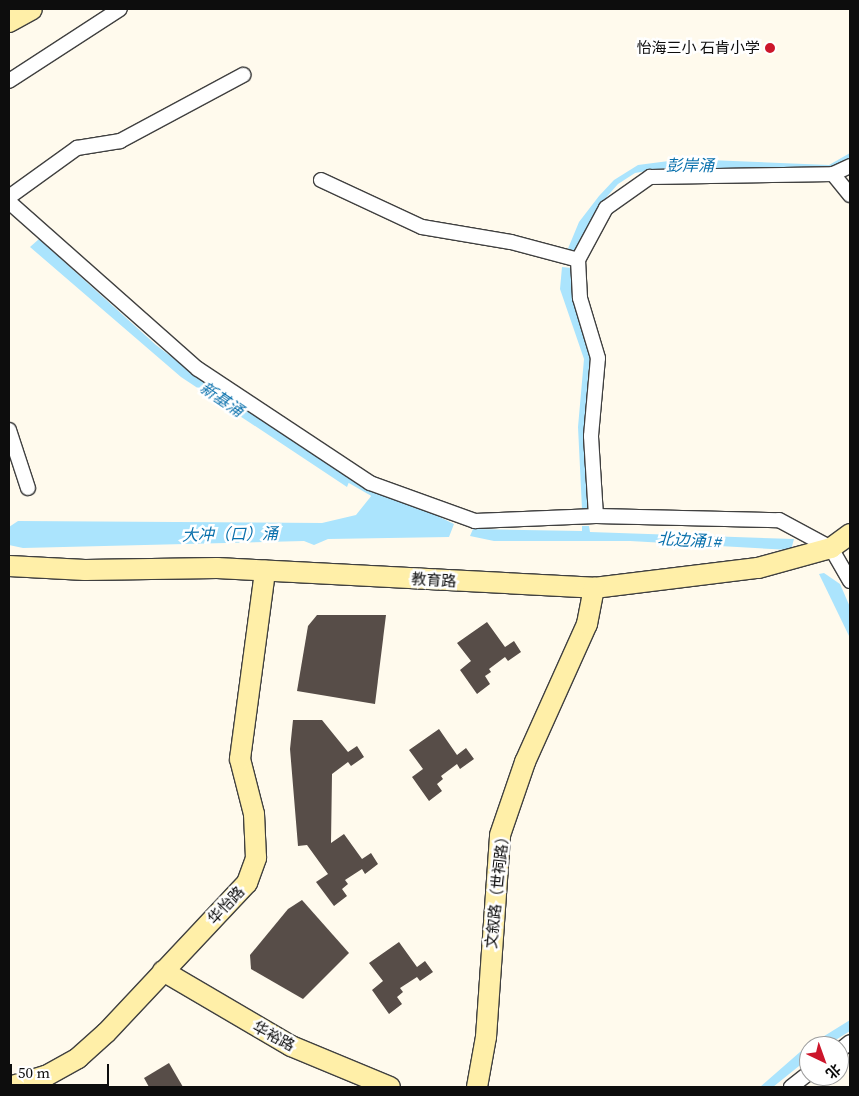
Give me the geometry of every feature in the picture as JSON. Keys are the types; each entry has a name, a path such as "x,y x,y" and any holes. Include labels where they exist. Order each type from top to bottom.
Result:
{"street":[{"path":"9,22 32,9"},
{"path":"9,81 120,9"},
{"path":"9,197 77,148 120,141 243,75"},
{"path":"596,516 591,436 598,358 580,298 578,260 606,208 650,177 833,174 850,166"},
{"path":"833,174 850,195"},
{"path":"322,180 422,227 511,242 578,260"},
{"path":"9,202 198,369 370,483 475,521 596,516 779,520 831,548 850,581"},
{"path":"9,430 28,488"},
{"name":"教育路","path":"9,566 85,570 217,568 594,588 758,568 831,548 850,534"},
{"name":"华怡路","path":"9,1087 46,1076 78,1058 106,1033 247,883 256,858 254,814 240,759 265,571"},
{"name":"文叙路（世祠路）","path":"477,1087 486,1037 500,835 525,762 587,624 594,588"},
{"name":"华裕路","path":"164,972 291,1046 390,1087"}],"water":[{"name":"彭岸涌","path":"850,153 848,164 812,171 652,170 635,173 618,184 603,201 575,254 567,251 579,222 599,196 614,180 638,165 684,159 829,165"},
{"path":"39,239 156,345 211,387 351,477 347,487 181,377 30,247"},
{"path":"562,267 572,268 573,303 593,354 586,438 588,509 582,509 578,427 584,359 560,289"},
{"name":"大冲（口）涌","path":"376,490 386,491 454,524 449,537 328,539 314,545 304,541 23,548 9,545 9,527 18,521 322,523 356,515"},
{"name":"北边涌1#","path":"582,526 589,526 590,532 794,539 791,550 630,541 494,541 470,536 473,529 582,531"},
{"path":"824,573 840,584 850,607 850,638 819,574"},
{"path":"850,1020 850,1031 842,1036 824,1036"},
{"path":"799,1053 799,1066 773,1087 760,1087"}],"building":[{"path":"317,615 386,615 375,704 297,691 308,626"},
{"path":"487,622 505,647 514,641 521,652 508,661 505,657 489,669 491,672 485,676 490,684 477,694 460,670 471,661 457,643"},
{"path":"293,720 322,720 348,752 357,746 364,757 351,766 348,762 332,774 331,843 344,834 362,859 371,853 378,864 365,874 362,869 345,880 348,884 342,889 347,896 334,906 316,882 328,874 307,845 298,846 290,749"},
{"path":"439,729 457,755 466,748 474,759 460,769 457,764 441,776 443,779 437,784 442,791 429,801 412,777 423,769 409,750"},
{"path":"302,900 349,953 303,999 251,969 250,955 288,909"},
{"path":"399,942 417,967 425,961 433,972 420,981 417,977 400,988 403,992 397,997 402,1004 389,1014 372,990 383,981 369,963"},
{"path":"169,1063 183,1087 149,1087 144,1078"}],"waterway":[{"name":"新基涌","path":"346,479 377,497"}],"place":[{"name":"怡海三小 石肯小学","path":"770,48"}]}
